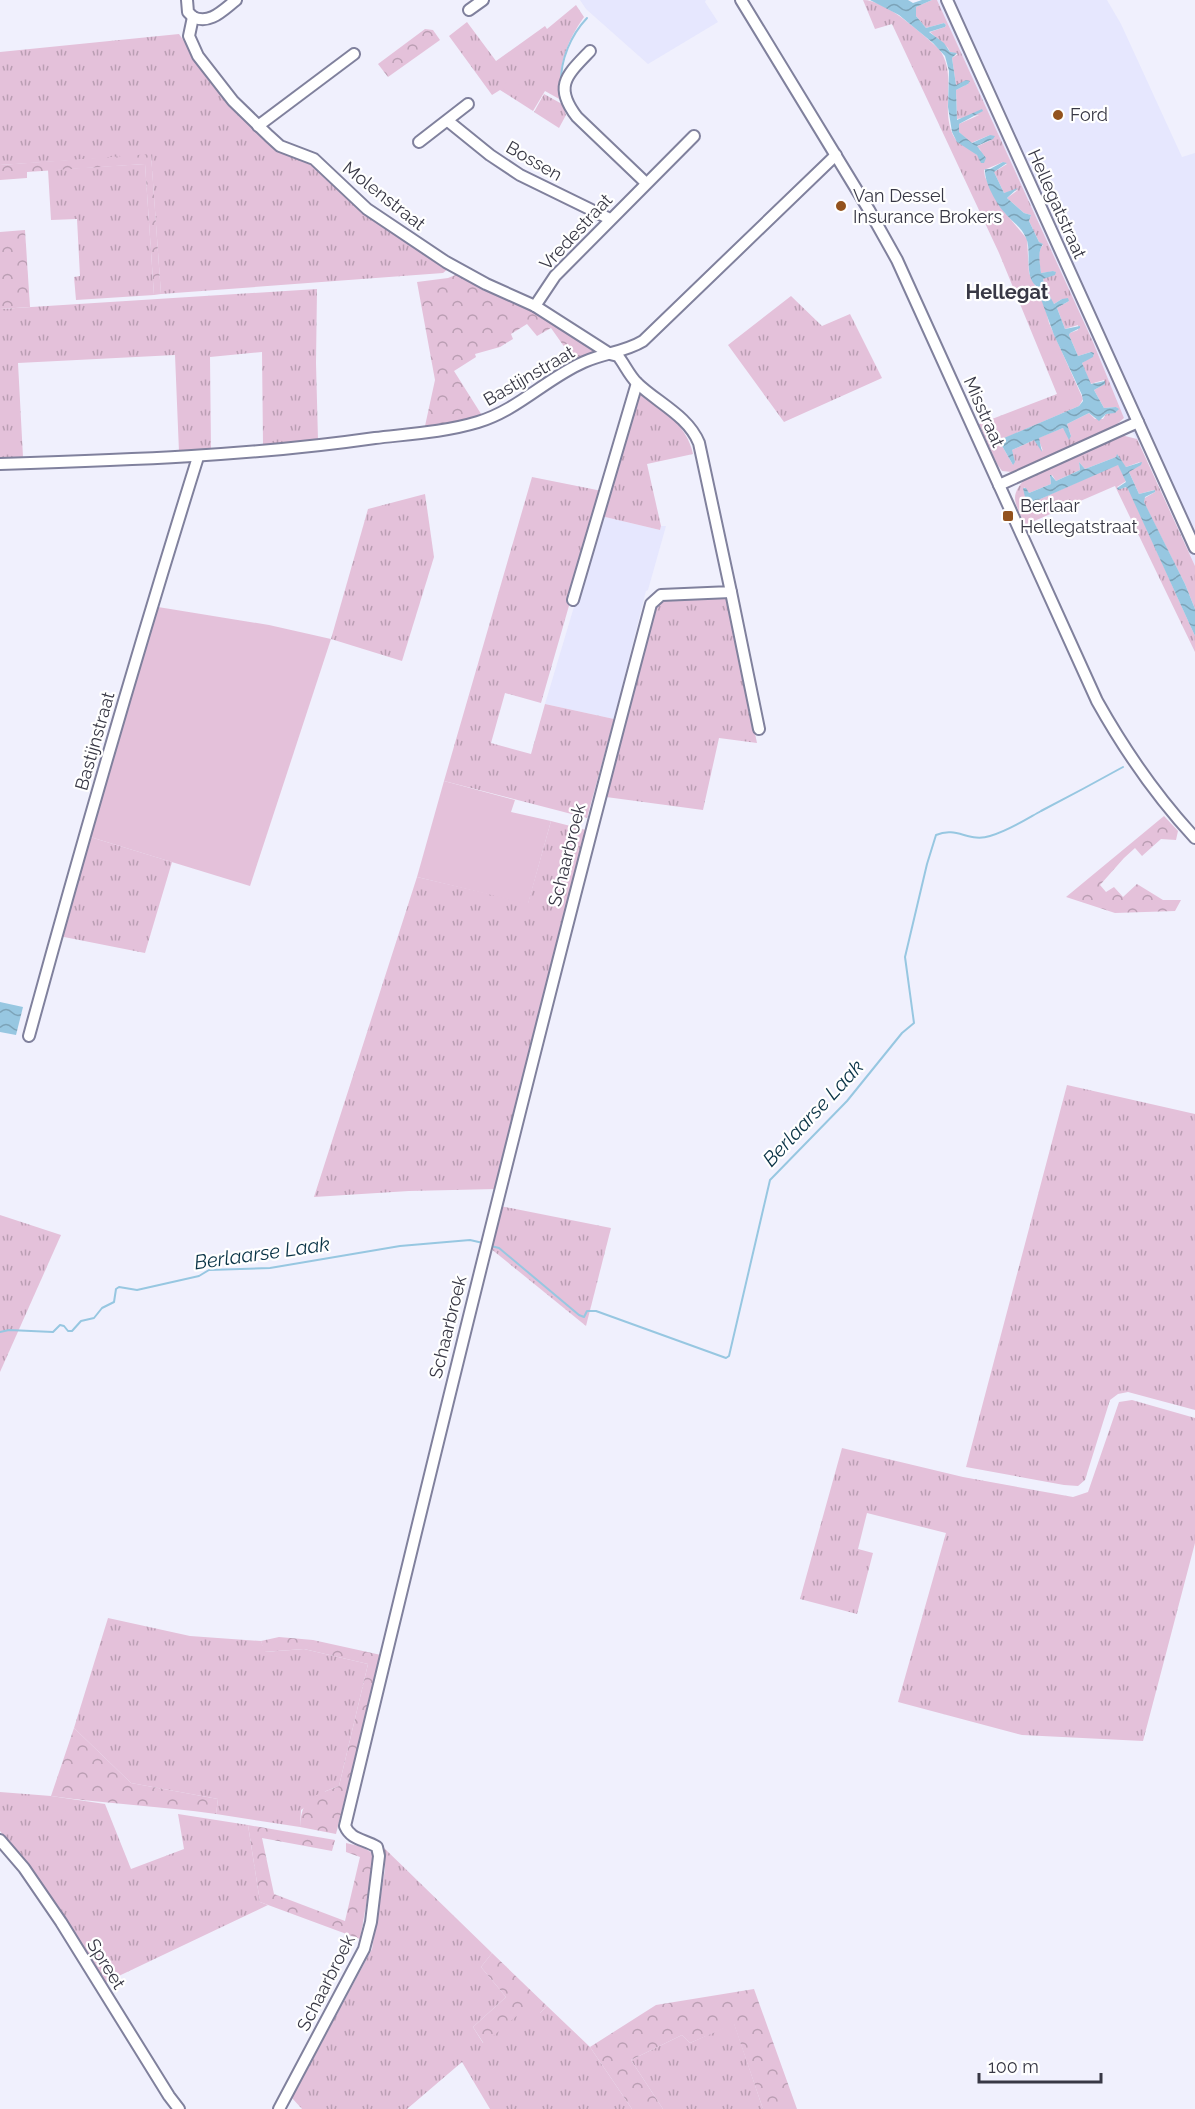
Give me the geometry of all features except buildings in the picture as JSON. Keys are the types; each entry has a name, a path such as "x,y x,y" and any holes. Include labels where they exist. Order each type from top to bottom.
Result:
{"street":[{"path":"187,0 188,12 193,17 203,20 210,19 236,0"},
{"name":"Misstraat","path":"741,0 897,260 1083,670 1107,718 1131,759 1151,787 1195,838"},
{"name":"Hellegatstraat","path":"947,0 1195,548"},
{"name":"Molenstraat","path":"193,17 189,36 192,47 233,101 280,146 314,159 367,209 457,269 535,306 610,354"},
{"path":"590,51 567,77 565,93 569,105 577,117 646,183"},
{"path":"258,126 354,54"},
{"path":"419,142 468,104"},
{"name":"Bossen","path":"448,120 490,155 520,175 610,219"},
{"name":"Vredestraat","path":"535,306 555,276 694,136"},
{"name":"Bastijnstraat","path":"0,464 198,457 331,444 477,423 519,403 584,362 630,350 644,341 836,155"},
{"path":"610,354 618,356 627,372 637,383 689,425 699,443 759,729"},
{"path":"573,600 637,383"},
{"path":"999,485 1138,422"},
{"name":"Bastijnstraat","path":"28,1036 146,626 198,457"},
{"name":"Schaarbroek","path":"279,2109 352,1973 368,1936 379,1857 376,1846 353,1838 348,1834 345,1826 457,1358 593,819 651,604 654,598 661,595 731,592"},
{"name":"Spreet","path":"0,1840 45,1897 179,2109"}],"shaded area":[{"path":"580,0 706,0 705,2 718,22 648,64 586,9"},
{"path":"937,0 1107,0 1121,24 1182,157 1195,153 1195,566 1145,454 1124,418 1093,342"},
{"path":"601,516 660,530 661,526 666,526 646,591 614,719 545,704"}],"green space":[{"path":"863,0 872,1 892,11 939,49 945,59 947,70 949,125 958,142 975,153 983,163 980,149 976,147 993,139 990,135 971,143 959,132 959,124 979,115 957,119 956,90 968,84 956,85 952,58 958,54 950,52 930,32 946,25 944,23 926,28 916,16 916,7 937,0 1093,342 1124,418 1116,425 1012,472 1002,471 997,464 979,424 1057,394 999,253 892,24 875,29","holes":["1003,162 1007,164 994,172 1004,193 1018,190 1007,198 1024,213 1031,215 1029,221 1039,242 1043,245 1039,255 1041,273 1055,271 1043,279 1045,286 1036,287 1029,273 1027,239 1002,209 985,177 984,170","1042,295 1054,304 1062,299 1069,301 1057,308 1065,329 1078,325 1078,330 1069,335 1078,356 1091,352 1094,355 1082,363 1090,384 1104,380 1105,384 1094,390 1104,408 1116,407 1118,409 1116,412 1106,414 1103,419 1095,419 1089,413 1067,424 1071,436 1063,428 1038,438 1043,451 1034,440 1012,450 1013,465 1001,444 1005,438 1079,406 1083,399 1049,323"]},
{"path":"576,5 584,17 564,57 560,77 561,100 545,91 533,111 500,90 492,95 449,36 467,22 496,61 545,26 547,29"},
{"path":"425,29 433,30 440,40 388,77 378,64"},
{"path":"179,34 213,82 291,154 315,167 360,209 449,268 443,273 161,294 151,155 0,165 0,52"},
{"path":"509,78 522,86 515,97 502,88"},
{"path":"544,94 562,104 566,115 559,128 534,112"},
{"path":"151,154 161,294 154,295 145,164 27,172 27,178 0,180 0,165"},
{"path":"145,164 154,295 76,300 74,277 80,276 77,219 51,220 48,170"},
{"path":"25,230 30,307 0,309 0,232"},
{"path":"458,274 546,317 594,350 593,352 575,362 551,328 537,336 527,324 511,334 513,339 500,347 475,354 476,357 454,371 483,417 425,426 435,380 417,282 448,278"},
{"path":"317,289 318,440 263,445 262,352 210,357 211,450 179,452 175,355 18,363 23,457 0,458 0,309"},
{"path":"791,296 822,326 850,314 882,378 784,422 728,345"},
{"path":"638,390 679,425 690,443 693,454 647,464 660,530 601,516"},
{"path":"1121,435 1137,439 1195,566 1195,609 1185,584 1144,503 1143,499 1155,492 1154,490 1139,494 1129,472 1140,462 1126,467 1116,457 1085,469 1079,462 1080,470 1056,481 1052,475 1050,476 1051,484 1029,493 1024,487 1026,502 1029,504 1118,464 1126,481 1117,487 1119,489 1127,487 1131,494 1195,636 1195,652 1115,486 1025,525 1015,501 1017,491 1025,479"},
{"path":"532,477 602,491 541,703 505,693 491,743 531,754 545,704 614,719 587,818 444,781"},
{"path":"425,494 434,557 402,661 331,639 368,509"},
{"path":"727,597 757,743 719,738 703,810 606,797 654,609 659,602 665,600"},
{"path":"158,607 269,625 331,639 250,886 87,836"},
{"path":"444,781 515,800 511,812 551,821 528,904 417,877"},
{"path":"1164,816 1178,831 1176,840 1161,839 1142,856 1135,848 1100,885 1106,892 1114,887 1123,897 1137,884 1163,900 1181,900 1175,911 1115,913 1066,897"},
{"path":"551,821 586,830 496,1189 409,1191 314,1197 417,877 528,903"},
{"path":"87,836 172,862 145,953 59,936"},
{"path":"1067,1085 1195,1114 1195,1410 1128,1392 1118,1394 1110,1400 1085,1480 1078,1486 966,1467"},
{"path":"500,1206 611,1228 586,1326 490,1248"},
{"path":"0,1215 61,1235 0,1372"},
{"path":"1132,1400 1195,1418 1195,1543 1143,1741 1022,1735 898,1702 946,1533 867,1513 858,1549 873,1553 857,1614 800,1599 842,1448 963,1477 1073,1497 1088,1492 1119,1402"},
{"path":"108,1618 190,1636 261,1641 265,1652 304,1649 368,1664 339,1786 326,1791 301,1810 300,1827 216,1814 218,1799 131,1783 74,1728"},
{"path":"279,1637 313,1640 381,1655 336,1834 300,1827 301,1817 310,1799 339,1786 368,1664 304,1649 264,1652 261,1641"},
{"path":"74,1728 131,1783 218,1799 216,1814 51,1796"},
{"path":"0,1792 51,1796 105,1804 131,1869 184,1849 178,1814 248,1825 260,1902 268,1905 104,1983 49,1895 0,1831"},
{"path":"248,1825 335,1840 332,1851 262,1838 274,1894 345,1921 360,1857 346,1852 346,1843 363,1847 375,1855 360,1939 260,1902"},
{"path":"383,1847 492,1953 481,1967 506,1997 473,2027 483,2043 520,2012 540,2013 547,2006 590,2047 632,2109 490,2109 462,2062 407,2109 302,2109 292,2098 372,1949 385,1869"},
{"path":"492,1953 547,2006 540,2013 520,2013 484,2044 473,2027 506,1997 481,1967"},
{"path":"754,1989 797,2109 763,2109 734,2024 690,2043 682,2035 631,2060 663,2109 632,2109 590,2047 656,2005"},
{"path":"734,2023 763,2109 663,2109 631,2060 682,2035 690,2043"}],"water":[{"path":"870,0 908,0 913,3 932,0 916,7 916,16 926,28 944,23 946,25 929,32 944,43 950,52 957,53 952,58 956,85 966,80 970,81 956,90 957,120 982,109 983,111 959,124 959,132 972,143 990,135 995,136 977,146 986,158 984,163 981,163 977,155 957,142 952,132 948,107 949,71 945,56 899,15"},
{"path":"1003,162 1007,163 994,172 1004,193 1018,188 1007,198 1024,213 1031,215 1029,221 1039,242 1043,244 1039,254 1041,273 1056,272 1055,275 1043,279 1045,287 1042,289 1032,280 1028,244 1024,234 1001,208 986,180 985,169 990,169"},
{"path":"1048,293 1054,304 1068,298 1069,301 1057,308 1065,329 1080,326 1069,335 1078,356 1094,353 1093,357 1082,363 1091,384 1105,381 1105,384 1094,390 1104,408 1119,409 1115,413 1106,414 1099,421 1089,413 1067,424 1071,436 1069,440 1063,428 1039,438 1042,452 1034,440 1012,450 1015,462 1013,465 1001,444 1004,438 1079,406 1083,401 1041,299 1042,295"},
{"path":"1117,454 1126,467 1142,462 1129,472 1139,494 1155,490 1145,497 1144,502 1195,609 1195,636 1128,489 1126,487 1118,490 1117,488 1126,482 1118,465 1029,504 1026,502 1023,488 1026,488 1029,493 1051,484 1050,475 1056,481 1080,470 1079,462 1085,469 1116,457"},
{"path":"0,1002 23,1007 16,1035 0,1032"}],"waterway":[{"path":"561,84 562,66 568,48 576,32 587,18"},
{"name":"Berlaarse Laak","path":"491,1246 499,1248 579,1315 584,1317 587,1311 596,1311 726,1358 729,1356 770,1180 847,1101 902,1033 914,1023 905,957 936,835 950,832 983,838 997,834 1123,767"},
{"name":"Berlaarse Laak","path":"0,1332 9,1330 53,1332 60,1325 72,1331 81,1321 94,1318 102,1308 114,1302 116,1289 119,1287 137,1290 199,1276 209,1270 270,1268 400,1246 470,1240 483,1243"}],"place":[{"name":"Ford","path":"1058,115"},
{"name":"Van Dessel Insurance Brokers","path":"841,206"},
{"name":"Berlaar Hellegatstraat","path":"1008,516"}],"district":[{"name":"Hellegat","path":"1007,292"}]}
